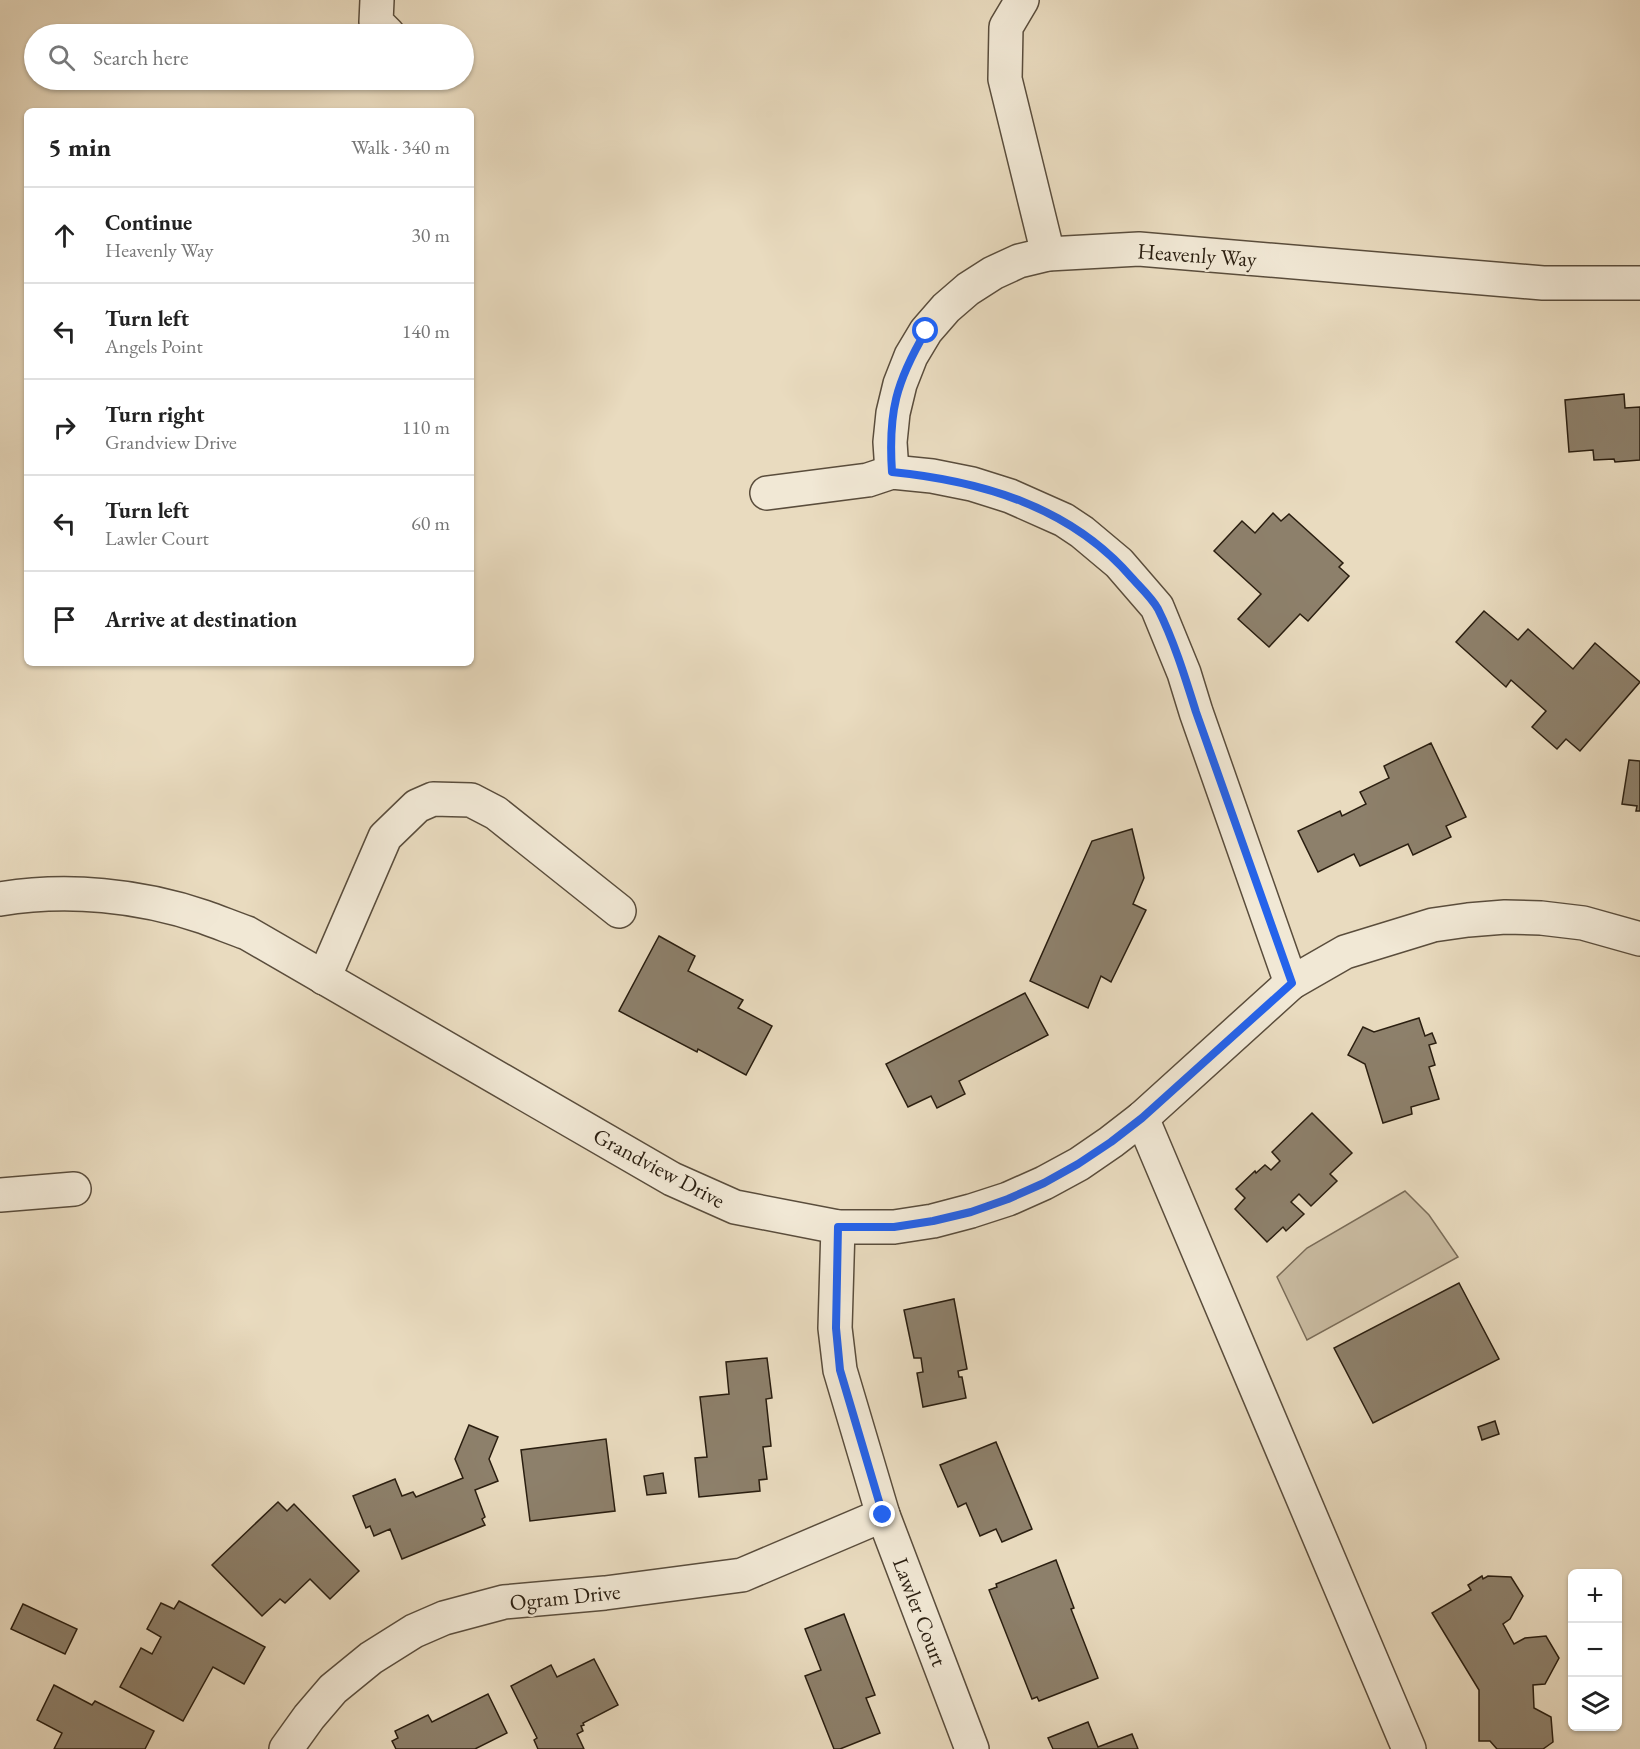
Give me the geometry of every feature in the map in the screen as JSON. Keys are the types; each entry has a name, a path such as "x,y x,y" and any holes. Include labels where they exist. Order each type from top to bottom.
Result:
{"street":[{"path":"377,0 376,22 378,24"},
{"path":"1022,0 1006,27 1005,79 1048,254"},
{"name":"Heavenly Way","path":"892,472 890,442 892,412 900,384 926,331 946,308 968,289 1020,261 1048,254 1138,249 1543,284 1640,284"},
{"path":"767,493 868,480 892,472 932,476 972,484 1011,496 1064,520 1119,563 1157,607 1184,673 1292,983"},
{"path":"324,978 385,837 417,806 433,799 471,801 496,813 619,911"},
{"name":"Grandview Drive","path":"0,899 61,894 109,896 156,904 202,916 247,933 672,1179 735,1207 838,1227 894,1227 933,1221 971,1212 1044,1183 1078,1164 1142,1118 1292,983 1346,952 1433,925 1505,917 1583,923 1640,939"},
{"path":"1142,1118 1409,1749"},
{"path":"0,1195 74,1189"},
{"name":"Lawler Court","path":"838,1227 836,1328 840,1370 883,1515 972,1749"},
{"name":"Ogram Drive","path":"286,1749 333,1689 363,1664 414,1631 444,1618 504,1602 605,1593 742,1575 883,1515"}],"shaded area":[{"path":"1405,1191 1429,1215 1458,1257 1307,1340 1277,1277 1307,1248"}],"building":[{"path":"1624,394 1625,408 1640,407 1640,460 1615,462 1614,459 1594,460 1593,450 1569,452 1565,400"},
{"path":"1273,513 1281,521 1289,514 1343,563 1339,567 1349,576 1308,621 1300,614 1269,647 1238,619 1261,594 1214,551 1242,521 1255,533"},
{"path":"1484,611 1518,640 1528,629 1573,669 1595,643 1640,682 1580,751 1566,739 1557,749 1532,727 1546,711 1511,680 1506,687 1456,642"},
{"path":"1431,743 1466,817 1446,826 1451,837 1413,855 1408,844 1360,866 1354,854 1318,872 1298,831 1340,811 1342,816 1366,804 1360,792 1389,778 1384,766"},
{"path":"1629,760 1640,761 1640,811 1636,811 1637,806 1622,804"},
{"path":"1132,829 1144,878 1133,904 1146,910 1111,982 1101,976 1088,1008 1030,981 1092,841"},
{"path":"659,936 695,956 688,971 743,1000 738,1008 772,1026 746,1075 619,1011"},
{"path":"1025,993 1048,1035 959,1081 965,1094 937,1108 931,1096 908,1107 886,1064"},
{"path":"1419,1018 1425,1036 1432,1033 1436,1043 1429,1045 1435,1065 1429,1067 1439,1099 1411,1107 1412,1114 1383,1123 1365,1064 1348,1055 1363,1027 1374,1032"},
{"path":"1312,1113 1352,1153 1330,1174 1337,1181 1311,1206 1299,1194 1291,1202 1304,1214 1286,1231 1283,1227 1267,1242 1235,1209 1245,1198 1236,1189 1255,1171 1256,1173 1265,1165 1271,1170 1280,1161 1272,1152"},
{"path":"1459,1283 1499,1359 1373,1423 1334,1348"},
{"path":"954,1299 967,1369 958,1371 959,1377 962,1377 966,1398 923,1407 917,1373 923,1372 921,1358 914,1358 904,1310"},
{"path":"767,1358 772,1398 766,1399 771,1446 763,1447 767,1479 759,1480 760,1491 699,1497 695,1458 707,1457 700,1397 729,1394 726,1362"},
{"path":"1495,1421 1499,1434 1482,1440 1478,1427"},
{"path":"469,1425 498,1437 489,1459 498,1481 475,1490 485,1517 482,1519 485,1525 402,1559 390,1529 374,1536 370,1526 366,1528 353,1496 395,1479 402,1496 413,1492 416,1497 463,1478 455,1459"},
{"path":"606,1439 615,1511 530,1521 521,1450"},
{"path":"996,1442 1032,1529 1002,1542 996,1529 980,1536 966,1503 958,1507 940,1465"},
{"path":"663,1473 666,1493 647,1495 644,1476"},
{"path":"278,1502 287,1511 294,1504 359,1571 330,1599 310,1579 285,1603 280,1599 262,1616 212,1565"},
{"path":"1056,1560 1074,1608 1071,1609 1098,1678 1039,1701 1037,1697 1032,1699 989,1590 997,1587 996,1584"},
{"path":"1482,1576 1483,1579 1488,1576 1511,1577 1523,1596 1510,1619 1503,1624 1514,1644 1525,1638 1546,1636 1559,1658 1545,1684 1533,1685 1534,1708 1551,1717 1553,1742 1543,1749 1497,1749 1490,1741 1479,1741 1479,1690 1432,1613 1471,1590 1468,1585"},
{"path":"179,1601 265,1647 244,1684 213,1667 183,1721 120,1687 141,1648 152,1654 161,1637 147,1629 161,1603 174,1609"},
{"path":"23,1604 77,1629 65,1654 11,1629"},
{"path":"844,1614 875,1695 866,1698 880,1733 840,1749 834,1749 805,1676 821,1670 805,1629"},
{"path":"594,1659 618,1705 583,1723 584,1725 581,1726 583,1731 577,1734 584,1749 538,1749 534,1740 537,1738 511,1686 551,1665 557,1677"},
{"path":"54,1685 92,1705 95,1701 154,1731 145,1749 54,1749 62,1733 37,1720"},
{"path":"488,1694 507,1733 475,1749 396,1749 392,1741 398,1738 395,1731 428,1715 432,1722"},
{"path":"1088,1722 1098,1747 1132,1734 1138,1749 1053,1749 1048,1738"}],"route":[{"path":"883,1515 840,1370 836,1328 838,1227 894,1227 933,1221 971,1212 1044,1183 1078,1164 1142,1118 1292,983 1184,673 1157,607 1119,563 1064,520 1011,496 972,484 932,476 892,472 890,442 892,412 900,384 926,331"}]}
